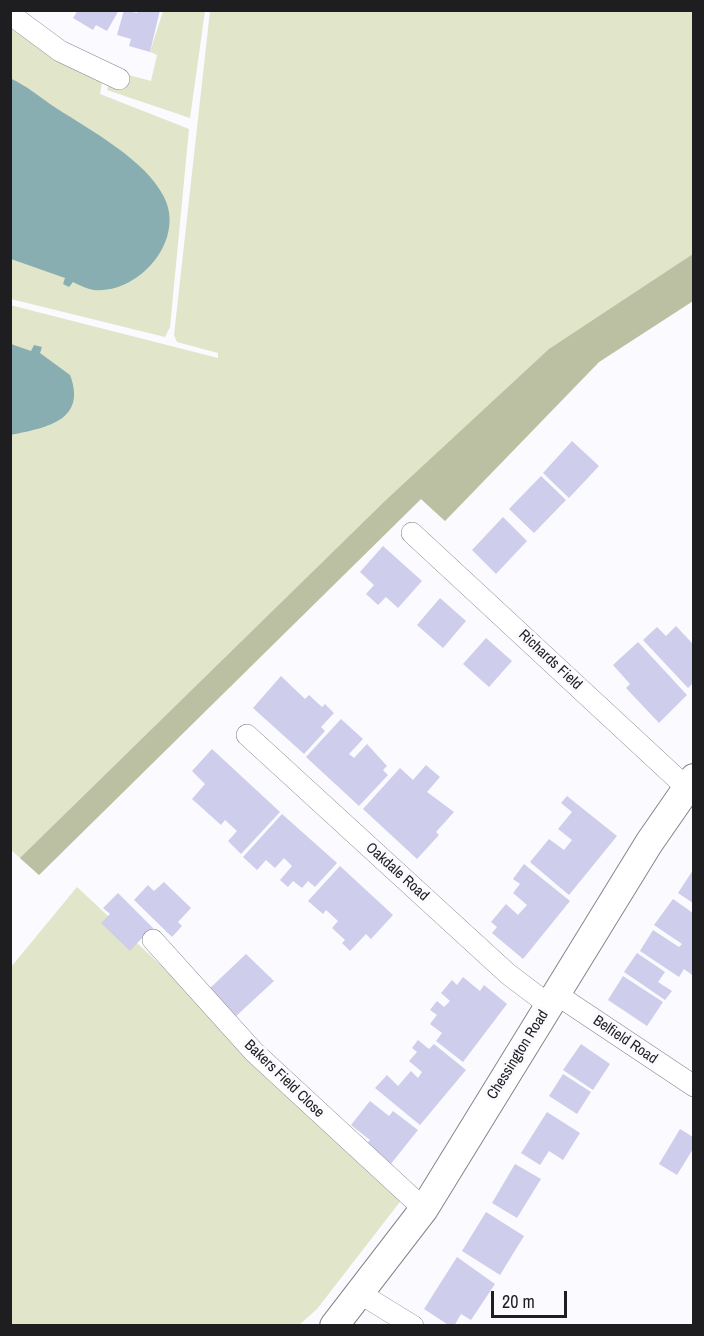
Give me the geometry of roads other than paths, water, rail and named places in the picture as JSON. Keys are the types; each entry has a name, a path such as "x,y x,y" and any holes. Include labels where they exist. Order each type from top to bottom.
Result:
{"main road":[{"name":"Chessington Road","path":"334,1326 361,1294 424,1209 649,843 690,783"}],"street":[{"path":"10,14 60,51 119,79"},
{"name":"Richards Field","path":"412,533 690,783"},
{"name":"Oakdale Road","path":"247,735 508,974 553,999"},
{"name":"Bakers Field Close","path":"153,940 254,1052 424,1209"},
{"name":"Belfield Road","path":"553,999 693,1086"},
{"path":"361,1294 413,1326"}],"water":[{"path":"10,78 116,147 131,158 156,183 164,197 169,214 169,230 154,261 142,274 111,289 94,290 73,282 69,287 63,284 65,278 11,259"},
{"path":"11,344 31,351 34,345 42,347 40,353 70,375 74,391 73,403 68,413 59,420 11,435"}]}
